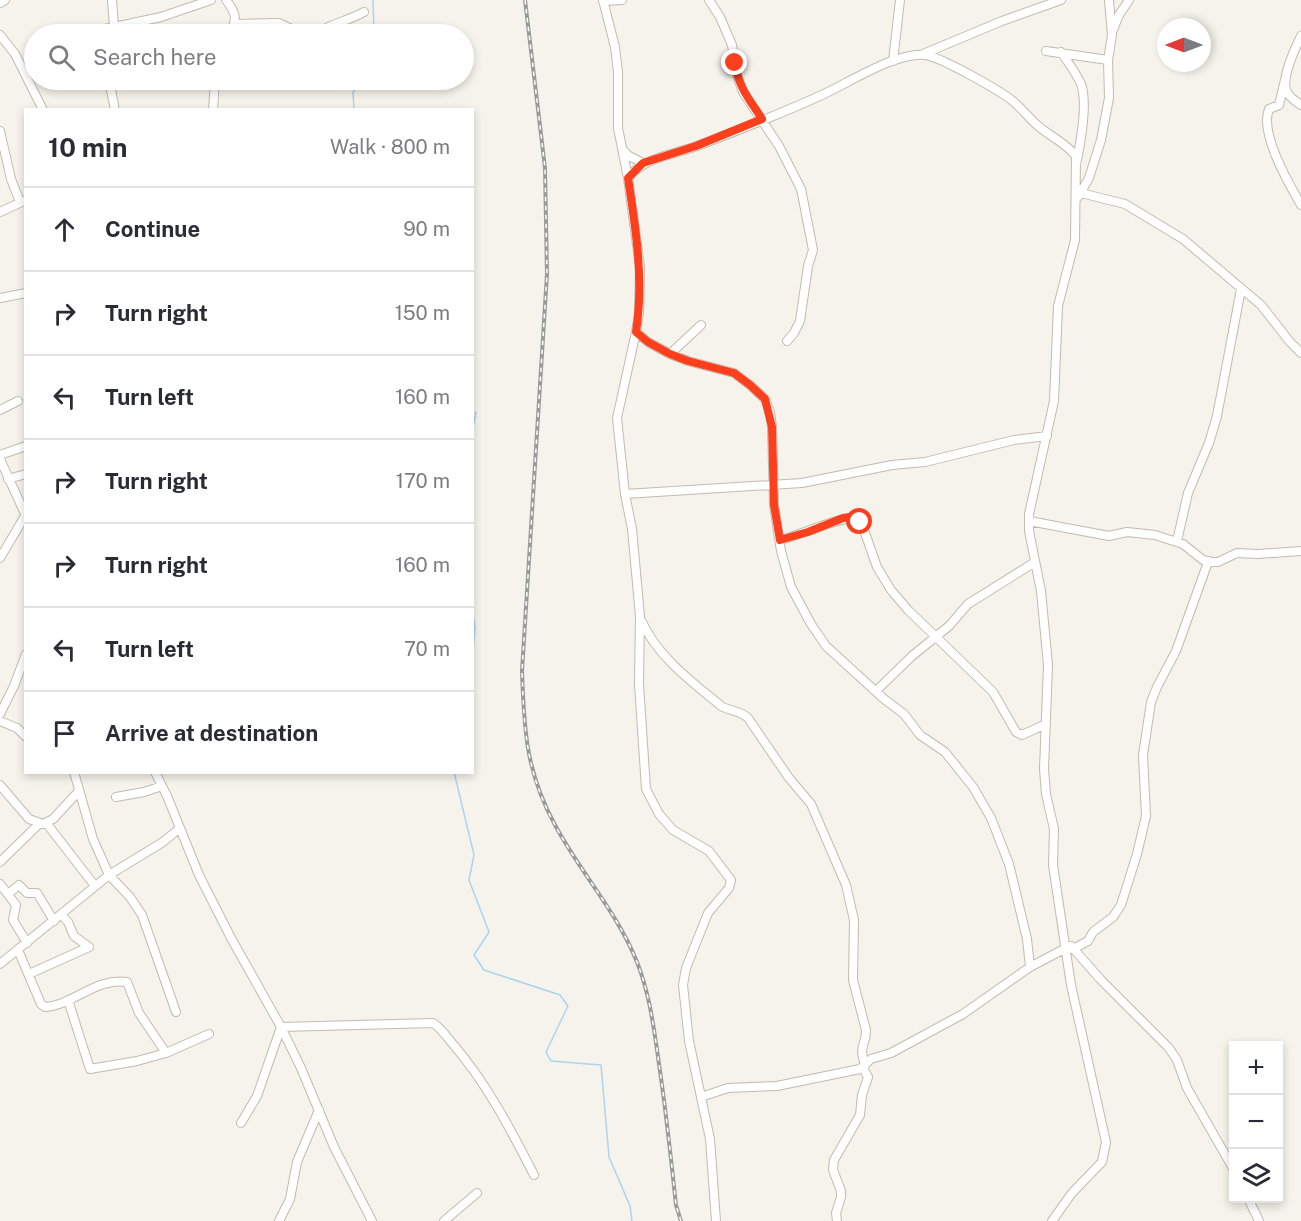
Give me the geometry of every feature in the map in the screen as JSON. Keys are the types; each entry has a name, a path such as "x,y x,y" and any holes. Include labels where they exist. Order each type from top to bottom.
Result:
{"street":[{"path":"0,3 4,0"},
{"path":"112,0 114,24"},
{"path":"128,24 161,17 211,0"},
{"path":"226,0 234,13 233,24"},
{"path":"622,0 603,0 615,47 618,72 617,118 640,267 636,332 617,418 632,529 640,616 639,684 646,789 659,814 673,830 709,851 731,880 729,888 708,913 684,975 683,992 688,1031 710,1139 716,1221"},
{"path":"709,0 720,16 732,45 737,75 743,92 762,119 801,189 813,245 800,321 787,341"},
{"path":"893,61 900,0"},
{"path":"628,178 643,163 696,146 825,94 893,61 921,55 1002,21 1061,0"},
{"path":"1109,0 1112,35"},
{"path":"1079,195 1089,178 1107,109 1110,88 1108,60 1112,35 1119,15 1129,0"},
{"path":"337,24 364,12"},
{"path":"266,24 279,22 283,24"},
{"path":"0,35 15,54 24,72"},
{"path":"1301,36 1285,80 1279,105 1269,109 1267,117 1278,163 1301,205"},
{"path":"1046,51 1108,60"},
{"path":"1061,52 1083,92 1083,114 1077,160 1079,195 1075,240 1058,306 1056,387 1029,521 1041,591 1047,665 1044,781 1054,829 1053,865 1064,937 1069,948 1169,1048 1177,1060 1193,1098 1229,1163"},
{"path":"921,55 947,64 1012,100 1036,124 1069,148 1077,160"},
{"path":"1285,80 1287,92 1301,105"},
{"path":"33,90 42,108"},
{"path":"111,90 115,108"},
{"path":"213,108 214,90"},
{"path":"0,131 11,179 23,201 0,212"},
{"path":"623,150 643,163"},
{"path":"1079,195 1125,204 1183,238 1261,305 1301,353"},
{"path":"1177,541 1188,493 1209,443 1221,400 1240,289"},
{"path":"0,298 24,293"},
{"path":"670,354 701,325"},
{"path":"636,332 648,342 670,354 734,373 765,399 772,427 774,505 783,560 791,587 826,646 904,714 920,735 951,758 973,786 983,803 1009,864 1027,939 1030,967"},
{"path":"0,410 18,401"},
{"path":"626,494 802,483 892,465 926,462 1014,440 1047,436"},
{"path":"0,455 24,447"},
{"path":"0,459 24,514"},
{"path":"8,479 24,475"},
{"path":"0,558 24,518"},
{"path":"780,540 843,518 856,519 864,530 877,567 891,590 908,610 993,692 1018,734 1025,734 1046,724"},
{"path":"1029,521 1109,536 1131,532 1177,541 1208,562 1218,562 1237,553 1301,551"},
{"path":"876,691 936,635 949,626 968,604 1035,562"},
{"path":"701,1097 728,1088 777,1086 864,1067 871,1059 895,1051 963,1014 1030,967 1088,941 1093,932 1113,917 1121,904 1146,816 1143,754 1151,702 1176,651 1208,562"},
{"path":"640,616 651,640 666,658 721,706 730,711 745,714 815,812 846,885 853,908 853,980 866,1030 861,1050 868,1077 862,1095 862,1112 838,1152 833,1166 841,1191 836,1214 837,1221"},
{"path":"0,714 24,659"},
{"path":"0,721 17,728 24,735"},
{"path":"75,774 93,839 109,875 130,897 142,915 176,1012"},
{"path":"156,774 199,875 281,1027 334,1147 372,1221"},
{"path":"0,784 29,819 43,824 95,886"},
{"path":"116,797 162,786"},
{"path":"0,862 79,791"},
{"path":"2,959 18,950 109,875 163,842 180,828"},
{"path":"0,884 16,905 13,920 27,942"},
{"path":"8,894 20,885 27,892 38,893 54,921"},
{"path":"29,974 89,947 74,936 69,922 62,915"},
{"path":"1052,1221 1072,1192 1102,1162 1106,1143 1071,985 1069,948"},
{"path":"18,950 43,1007 48,1008 106,982 127,982 139,1013 166,1053"},
{"path":"68,1000 90,1069 137,1061 166,1053 209,1034"},
{"path":"281,1027 433,1023 477,1075 499,1109 534,1175"},
{"path":"241,1123 256,1096 275,1038 281,1027"},
{"path":"279,1221 290,1199 297,1162 319,1110"},
{"path":"444,1221 477,1193"},
{"path":"1250,1203 1259,1221"}],"waterway":[{"path":"373,0 374,24"},
{"path":"354,108 353,92 355,90"},
{"path":"474,412 476,413 474,422"},
{"path":"474,621 474,639"},
{"path":"454,774 474,855 469,880 489,932 474,955 484,970 560,995 568,1006 546,1052 551,1061 601,1065 609,1157 630,1206 632,1221"}],"railway":[{"path":"525,0 545,168 547,274 522,671 528,750 545,806 565,842 619,926 641,974 653,1025 676,1205 681,1221"}],"route":[{"path":"735,63 743,92 762,119 696,146 643,163 628,178 640,267 636,332 648,342 670,354 734,373 765,399 770,412 774,440 774,505 780,540 843,518 850,517 860,522"}]}
